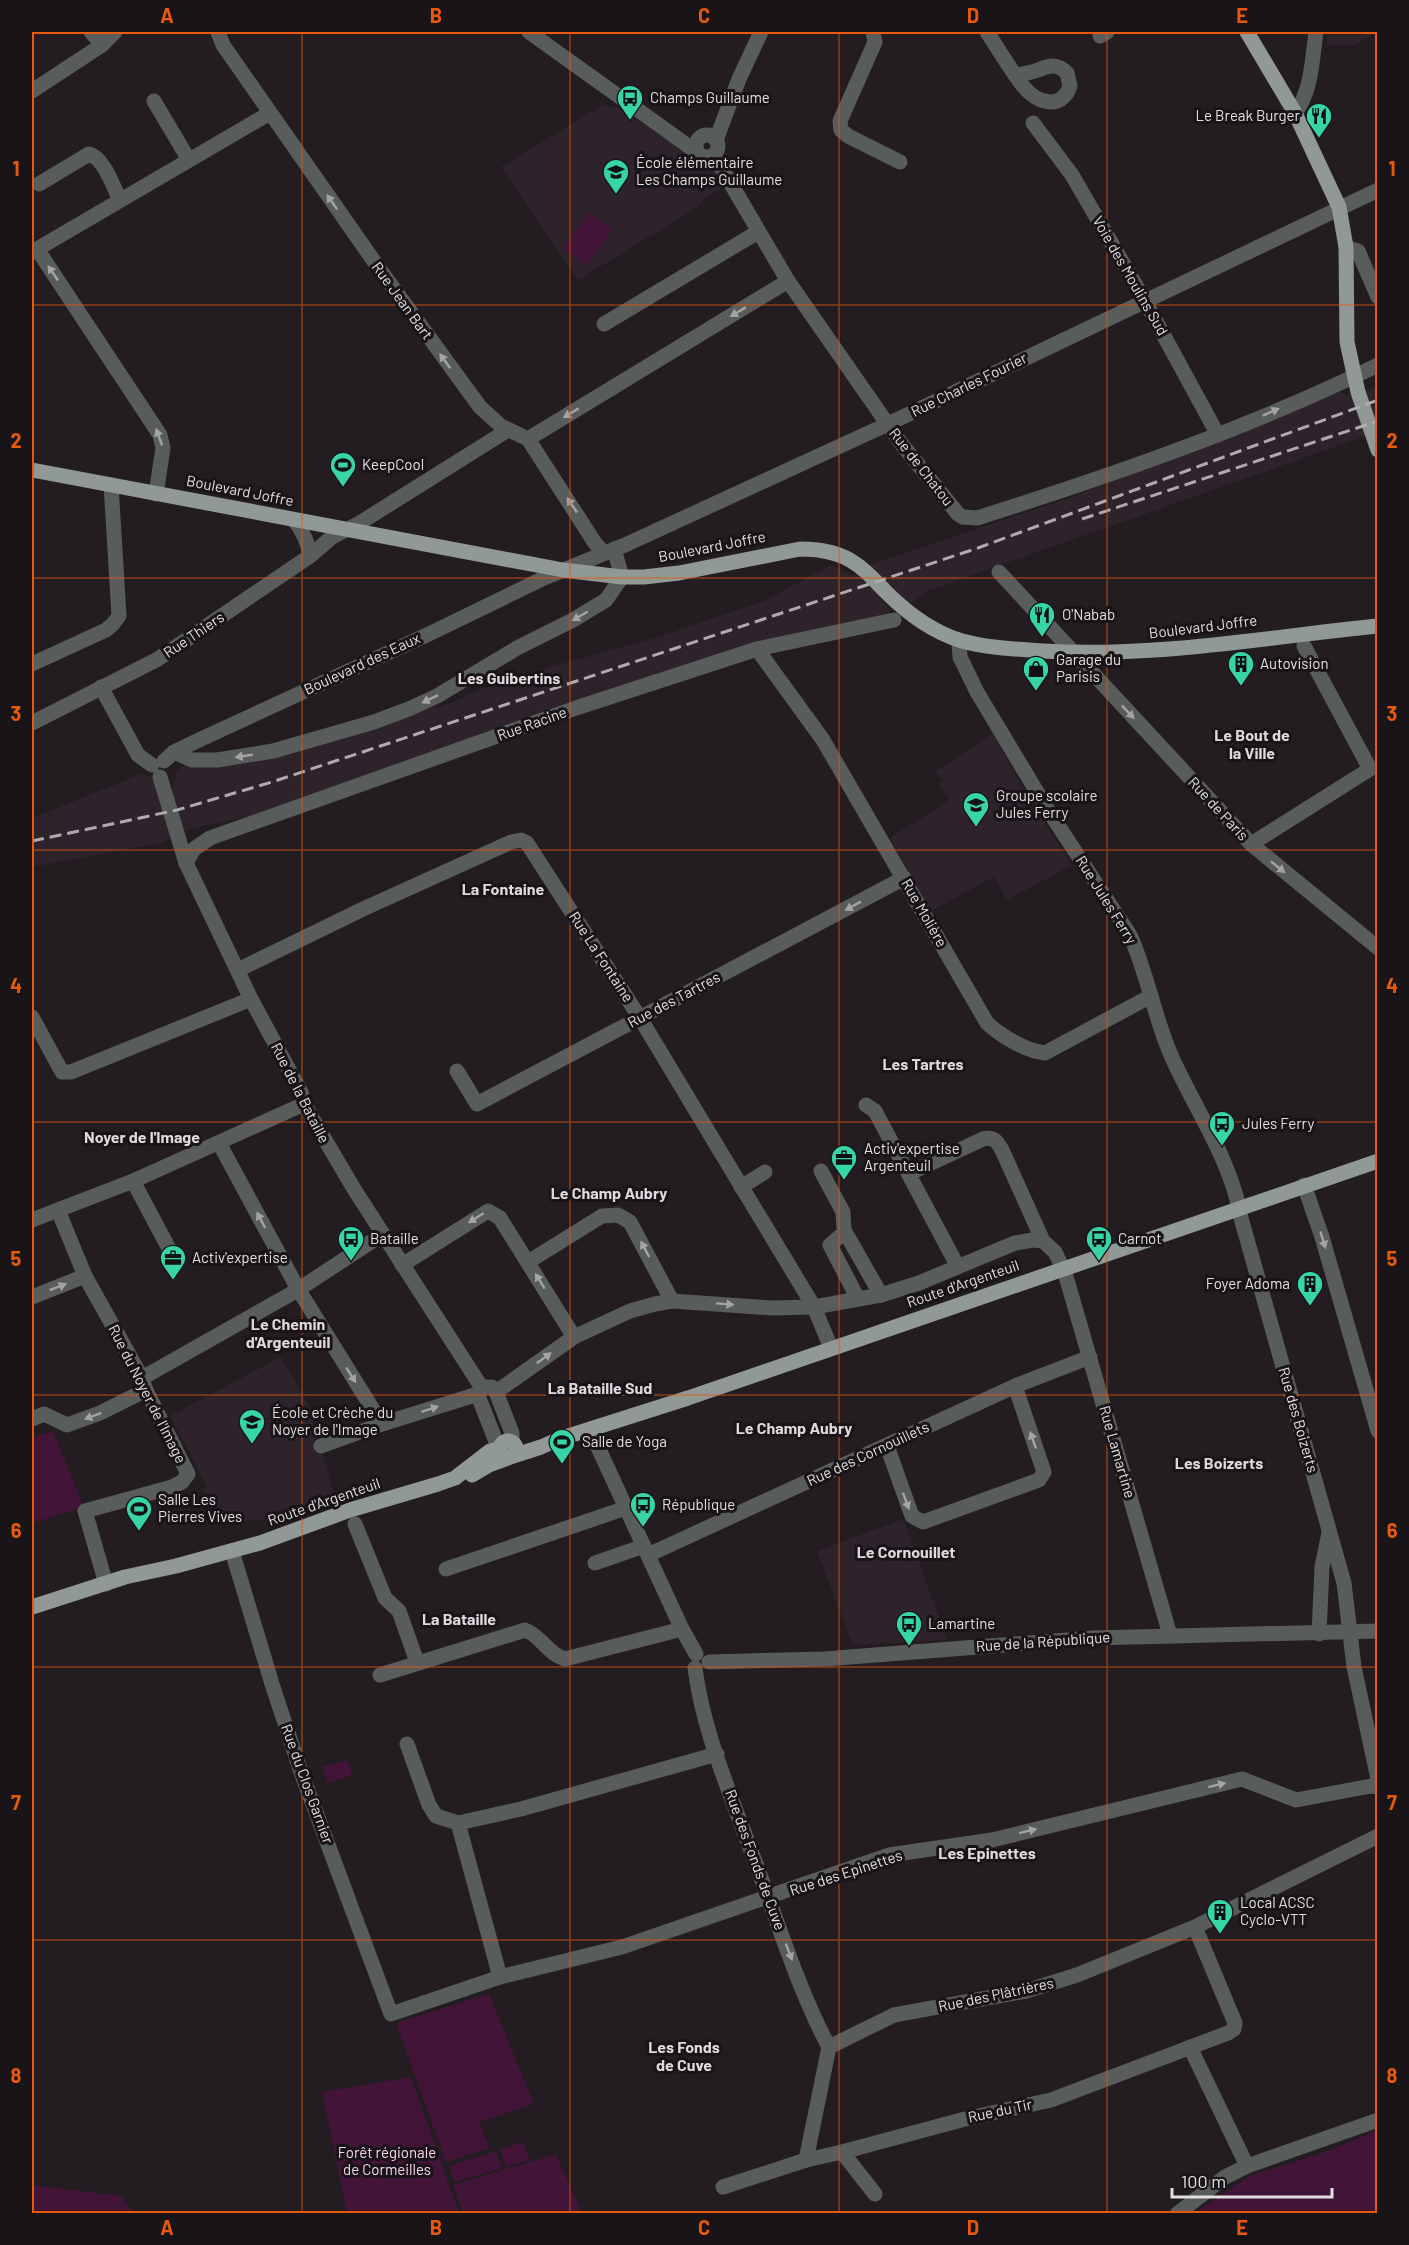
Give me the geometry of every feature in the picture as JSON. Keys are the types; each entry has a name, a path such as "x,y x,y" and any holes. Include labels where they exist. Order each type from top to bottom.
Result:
{"main road":[{"path":"1246,32 1295,113 1339,207 1346,247 1347,342 1353,376 1377,450"},
{"name":"Boulevard Joffre","path":"32,470 563,570 622,577 671,574 800,549 822,551 841,556 857,564 913,616 928,626 959,640 999,648 1075,653 1134,653 1377,626"},
{"name":"Route d'Argenteuil","path":"32,1607 124,1577 232,1551 287,1534 350,1510 455,1478 490,1451 541,1447 1377,1161"}],"street":[{"path":"92,32 102,45"},
{"path":"32,92 102,45 115,32"},
{"name":"Rue Jean Bart","path":"218,32 223,45 270,113 474,400 494,420 508,430 528,439"},
{"path":"529,32 704,157 715,147 739,79 762,32"},
{"path":"873,32 875,42 840,121 840,126 848,136 900,162"},
{"path":"987,32 1016,75"},
{"path":"1295,113 1307,92 1316,32"},
{"path":"154,101 189,160"},
{"path":"156,494 163,448 160,435 34,251 270,113"},
{"name":"Voie des Moulins Sud","path":"1033,123 1072,175 1145,301 1218,435"},
{"name":"Rue de Chatou","path":"715,147 758,232 788,281 888,424 958,514 970,518 977,518 1100,479 1218,435 1377,365"},
{"path":"39,184 89,154 100,161 120,200"},
{"name":"Rue Charles Fourier","path":"563,570 888,424 1377,190"},
{"path":"604,324 758,232"},
{"path":"1346,247 1358,251 1377,297"},
{"path":"163,764 192,760 217,760 273,751 374,722 437,696 517,648 573,620 606,600 622,577 609,551 596,543 528,439 788,281"},
{"name":"Rue Thiers","path":"32,723 158,659 310,556 332,537 358,524 508,430"},
{"path":"32,664 106,630 119,616 111,485"},
{"path":"294,520 303,531 310,556"},
{"name":"Boulevard des Eaux","path":"163,764 563,570"},
{"name":"Rue de Paris","path":"999,572 1251,844 1377,948"},
{"name":"Rue Racine","path":"186,863 194,849 210,838 576,708 757,649 894,620"},
{"name":"Rue Jules Ferry","path":"959,640 960,657 977,693 1046,807 1126,927 1139,956 1166,1042 1220,1156 1239,1208"},
{"path":"1251,844 1370,768 1304,646"},
{"name":"Rue Molière","path":"757,649 823,740 987,1023 996,1031 1033,1050 1045,1053 1151,996"},
{"name":"Rue de la Bataille","path":"101,687 138,754 163,764 186,863 251,999 301,1092 304,1104 402,1265 512,1434 508,1449"},
{"name":"Rue La Fontaine","path":"238,970 363,909 511,842 521,840 532,847 640,1018 814,1308 831,1348"},
{"name":"Rue des Tartres","path":"457,1071 477,1104 904,878"},
{"path":"32,1017 62,1072 71,1072 251,999"},
{"path":"32,1220 133,1181 304,1104"},
{"path":"866,1105 875,1111 958,1267"},
{"name":"Rue Lamartine","path":"910,1173 990,1137 995,1139 1002,1150 1043,1241 1055,1252 1063,1269 1170,1635"},
{"path":"219,1143 298,1289 382,1424"},
{"path":"821,1171 843,1212 844,1230 882,1295"},
{"path":"741,1186 765,1172"},
{"path":"133,1181 175,1260"},
{"path":"1305,1185 1377,1430"},
{"name":"Rue des Boizerts","path":"1239,1208 1344,1583 1354,1666 1377,1779"},
{"name":"Rue du Noyer de l'Image","path":"58,1210 85,1276 144,1384 188,1474 177,1485 85,1511 106,1584"},
{"path":"402,1265 488,1211 500,1218 574,1337"},
{"path":"528,1262 602,1216 618,1215 630,1222 672,1301"},
{"path":"32,1419 44,1414 67,1425 100,1413 383,1234"},
{"path":"839,1237 830,1245 858,1299"},
{"path":"321,1446 485,1391 574,1337 630,1311 672,1301 772,1308 814,1308 882,1295 919,1283 1014,1243 1043,1241"},
{"path":"32,1297 85,1276"},
{"name":"Rue des Cornouillets","path":"595,1563 646,1550 887,1446 1015,1386 1090,1357"},
{"path":"887,1446 912,1516 923,1522 1039,1480 1044,1472 1015,1386"},
{"path":"590,1430 682,1629 700,1661"},
{"path":"446,1569 626,1508"},
{"path":"355,1524 385,1598 399,1611 417,1662"},
{"path":"1319,1634 1322,1567 1329,1530"},
{"name":"Rue du Clos Garnier","path":"232,1551 301,1772 391,2014"},
{"path":"380,1675 525,1630 531,1632 548,1649 565,1659 682,1629"},
{"name":"Rue de la République","path":"700,1661 824,1659 1093,1638 1377,1631"},
{"name":"Rue des Fonds de Cuve","path":"700,1661 706,1720 717,1754 801,1983 829,2047"},
{"path":"407,1744 429,1805 436,1816 458,1823 521,1809 717,1754"},
{"name":"Rue des Epinettes","path":"391,2014 500,1977 622,1947 889,1855 992,1840 1242,1779 1296,1800 1371,1786 1377,1787"},
{"path":"458,1823 500,1977"},
{"name":"Rue des Plâtrières","path":"829,2047 894,2015 1026,1991 1052,1984 1195,1927 1377,1836"},
{"name":"Rue du Tir","path":"806,2160 965,2119 1051,2100 1228,2033 1234,2029 1235,2023 1195,1927"},
{"path":"723,2187 806,2160 829,2047"},
{"path":"1190,2047 1247,2166"},
{"path":"1177,2214 1225,2177 1247,2166 1377,2120"},
{"path":"842,2152 875,2194"}],"shaded area":[{"path":"1328,32 1377,32 1356,45 1326,46"},
{"name":"École élémentaire Les Champs Guillaume","path":"603,105 617,107 715,172 722,188 702,201 703,204 578,280 501,167"},
{"path":"1377,386 1377,432 927,591 910,604 891,587 875,592 890,609 889,615 249,816 181,831 165,842 32,867 32,816 40,815 142,774 151,777 161,793 173,790 176,771 187,763 251,759 419,709 442,707 478,690 659,637 767,600 830,565 852,576 874,563 1075,496 1339,391 1346,396"},
{"name":"Groupe scolaire Jules Ferry","path":"994,734 1024,791 1072,865 1007,900 994,877 931,911 890,838 949,800 938,783 943,781 936,771"},
{"name":"École et Crèche du Noyer de l'Image","path":"281,1357 307,1402 336,1500 263,1520 237,1521 218,1512 202,1490 207,1487 170,1416"},
{"path":"904,1519 947,1640 853,1645 817,1551"}],"green space":[{"path":"588,213 612,229 587,266 563,249"},
{"path":"53,1431 84,1507 32,1523 32,1438"},
{"path":"347,1760 352,1775 328,1783 322,1767"},
{"path":"489,1994 534,2104 479,2122 490,2148 446,2162 396,2023"},
{"name":"Forêt régionale de Cormeilles","path":"411,2077 459,2213 347,2213 322,2092"},
{"path":"1377,2131 1377,2213 1195,2213 1249,2176 1311,2157"},
{"path":"523,2142 530,2160 506,2167 500,2150"},
{"path":"496,2151 502,2168 454,2182 449,2166"},
{"path":"556,2154 582,2213 463,2213 453,2185"},
{"path":"32,2185 121,2196 133,2213 32,2213"}],"railway":[{"path":"32,841 177,810 272,782 978,548 1378,400"},
{"path":"1082,519 1378,421"}],"place":[{"name":"Champs Guillaume","path":"630,121"},
{"name":"Le Break Burger","path":"1319,139"},
{"name":"École élémentaire Les Champs Guillaume","path":"616,195"},
{"name":"KeepCool","path":"343,488"},
{"name":"O'Nabab","path":"1042,638"},
{"name":"Autovision","path":"1241,687"},
{"name":"Garage du Parisis","path":"1036,692"},
{"name":"Groupe scolaire Jules Ferry","path":"976,828"},
{"name":"Jules Ferry","path":"1222,1147"},
{"name":"Activ'expertise Argenteuil","path":"844,1181"},
{"name":"Bataille","path":"351,1262"},
{"name":"Carnot","path":"1099,1262"},
{"name":"Activ'expertise","path":"173,1281"},
{"name":"Foyer Adoma","path":"1310,1307"},
{"name":"École et Crèche du Noyer de l'Image","path":"252,1445"},
{"name":"Salle de Yoga","path":"562,1465"},
{"name":"République","path":"643,1528"},
{"name":"Salle Les Pierres Vives","path":"139,1532"},
{"name":"Lamartine","path":"909,1647"},
{"name":"Local ACSC Cyclo-VTT","path":"1220,1935"}],"district":[{"name":"Les Guibertins","path":"509,678"},
{"name":"Le Bout de la Ville","path":"1252,744"},
{"name":"La Fontaine","path":"503,889"},
{"name":"Les Tartres","path":"923,1064"},
{"name":"Noyer de l'Image","path":"142,1137"},
{"name":"Le Champ Aubry","path":"609,1193"},
{"name":"Le Chemin d'Argenteuil","path":"288,1333"},
{"name":"La Bataille Sud","path":"600,1388"},
{"name":"Le Champ Aubry","path":"794,1428"},
{"name":"Les Boizerts","path":"1219,1463"},
{"name":"Le Cornouillet","path":"906,1552"},
{"name":"La Bataille","path":"459,1619"},
{"name":"Les Epinettes","path":"987,1853"},
{"name":"Les Fonds de Cuve","path":"684,2056"}]}
